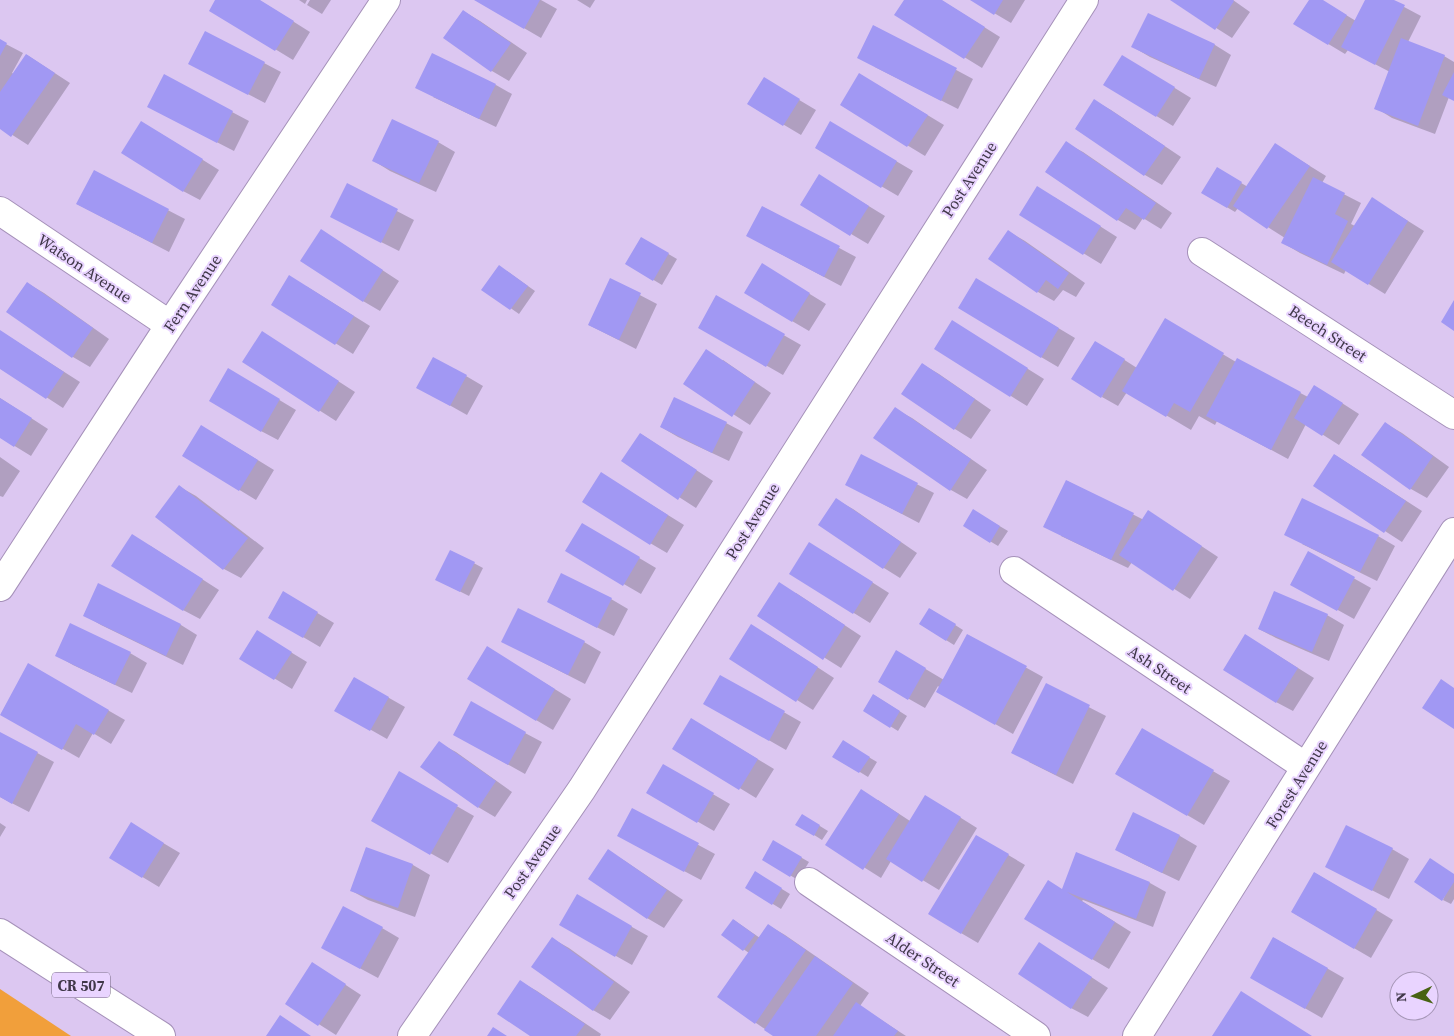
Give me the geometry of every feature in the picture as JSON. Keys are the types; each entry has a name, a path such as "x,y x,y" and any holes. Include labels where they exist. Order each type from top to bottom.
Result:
{"street":[{"name":"Fern Avenue","path":"0,587 170,325 386,0"},
{"name":"Post Avenue","path":"412,1036 582,789 1084,0"},
{"name":"Watson Avenue","path":"0,212 170,325"},
{"name":"Beech Street","path":"1202,252 1454,415"},
{"name":"Forest Avenue","path":"1137,1036 1454,532"},
{"name":"Ash Street","path":"1014,571 1306,767"},
{"name":"Alder Street","path":"809,882 1036,1036"},
{"name":"CR 507","path":"0,933 161,1036"}],"shaded area":[{"path":"0,989 71,1036 0,1036"}],"building":[{"path":"215,0 260,0 294,21 275,51 209,11"},
{"path":"474,0 540,0 524,29"},
{"path":"904,0 942,0 985,27 964,59 894,15"},
{"path":"970,0 1003,0 994,15"},
{"path":"1170,0 1233,0 1234,1 1215,30"},
{"path":"1309,0 1323,0 1347,15 1328,45 1293,24"},
{"path":"1365,0 1394,0 1405,5 1375,65 1341,47"},
{"path":"463,10 511,43 491,72 443,38"},
{"path":"1148,13 1215,44 1199,79 1131,47"},
{"path":"873,25 957,68 941,101 857,58"},
{"path":"205,31 265,62 248,95 188,64"},
{"path":"1401,38 1445,55 1418,126 1374,109"},
{"path":"0,39 7,43 0,56"},
{"path":"432,53 496,84 479,119 415,88"},
{"path":"26,54 55,73 11,137 0,129 0,92"},
{"path":"1122,55 1175,87 1156,117 1103,85"},
{"path":"1454,72 1454,101 1442,95"},
{"path":"859,73 928,115 907,147 840,105"},
{"path":"164,74 233,111 217,143 147,107"},
{"path":"764,77 800,99 783,126 747,104"},
{"path":"1094,99 1165,146 1144,176 1075,129"},
{"path":"392,119 439,141 419,183 372,161"},
{"path":"141,121 203,159 183,192 121,153"},
{"path":"830,121 897,161 881,188 815,148"},
{"path":"1066,141 1156,203 1144,220 1126,208 1117,221 1045,172"},
{"path":"1275,143 1310,166 1267,229 1233,206"},
{"path":"1217,167 1242,182 1227,208 1201,193"},
{"path":"94,170 169,209 152,243 76,204"},
{"path":"819,174 869,206 850,236 800,205"},
{"path":"1313,177 1345,193 1335,214 1348,221 1327,265 1281,243"},
{"path":"347,183 398,209 381,243 330,217"},
{"path":"1037,186 1101,226 1083,255 1019,215"},
{"path":"1372,197 1408,221 1368,285 1331,262"},
{"path":"762,206 840,246 824,277 746,236"},
{"path":"321,229 383,270 363,302 300,261"},
{"path":"1008,230 1069,273 1058,289 1046,280 1037,293 988,259"},
{"path":"641,237 669,253 653,281 625,264"},
{"path":"762,263 810,293 792,322 744,293"},
{"path":"499,265 528,286 510,310 481,290"},
{"path":"289,275 354,316 335,345 271,305"},
{"path":"610,278 641,293 619,340 588,325"},
{"path":"976,278 1059,328 1041,358 958,308"},
{"path":"27,282 93,328 72,358 6,312"},
{"path":"716,295 785,334 766,367 698,328"},
{"path":"1454,300 1454,331 1441,322"},
{"path":"1165,318 1224,353 1190,412 1174,403 1166,417 1122,391"},
{"path":"952,320 1028,368 1010,397 934,349"},
{"path":"0,330 64,372 46,399 0,369"},
{"path":"262,331 339,381 319,412 242,362"},
{"path":"1095,341 1125,359 1101,398 1071,379"},
{"path":"706,349 755,382 732,417 683,384"},
{"path":"433,357 467,375 450,406 416,388"},
{"path":"1237,358 1301,392 1271,450 1206,416"},
{"path":"922,363 975,399 954,430 901,394"},
{"path":"228,368 280,399 261,432 209,401"},
{"path":"1314,385 1343,403 1322,436 1294,418"},
{"path":"674,397 727,422 712,453 660,427"},
{"path":"0,398 32,418 14,447 0,438"},
{"path":"895,407 971,459 950,491 873,438"},
{"path":"1385,422 1433,456 1410,490 1361,455"},
{"path":"201,425 258,460 239,491 182,456"},
{"path":"640,433 697,470 678,500 621,461"},
{"path":"861,454 918,483 902,514 845,485"},
{"path":"1334,454 1406,501 1384,533 1313,486"},
{"path":"601,472 668,515 650,545 582,502"},
{"path":"1066,480 1134,513 1111,560 1043,527"},
{"path":"179,485 248,538 223,570 155,517"},
{"path":"836,498 901,542 883,569 818,525"},
{"path":"1302,498 1379,535 1360,572 1284,535"},
{"path":"973,509 1000,526 990,543 963,526"},
{"path":"1148,510 1202,546 1173,591 1119,555"},
{"path":"582,523 640,557 623,586 565,551"},
{"path":"132,534 203,579 183,611 111,566"},
{"path":"809,542 873,582 853,614 789,574"},
{"path":"450,550 475,562 460,592 435,580"},
{"path":"1308,551 1355,577 1337,611 1290,585"},
{"path":"561,573 612,598 597,628 547,602"},
{"path":"779,582 845,625 823,660 757,616"},
{"path":"98,583 181,624 166,656 83,616"},
{"path":"283,591 318,612 303,638 268,618"},
{"path":"1274,591 1328,614 1312,652 1258,629"},
{"path":"518,608 585,641 568,675 501,642"},
{"path":"929,608 956,624 946,641 919,624"},
{"path":"70,623 131,652 115,685 55,656"},
{"path":"751,624 818,667 796,702 729,659"},
{"path":"257,630 292,652 274,680 239,659"},
{"path":"967,634 1027,666 995,725 936,692"},
{"path":"1245,634 1298,668 1276,703 1223,670"},
{"path":"487,646 555,689 536,721 467,679"},
{"path":"896,650 926,668 908,700 878,682"},
{"path":"28,663 109,710 94,735 76,724 62,750 0,715"},
{"path":"720,675 785,711 769,741 703,704"},
{"path":"354,677 389,697 370,731 334,711"},
{"path":"1441,679 1454,688 1454,729 1422,708"},
{"path":"1046,683 1090,705 1056,775 1011,753"},
{"path":"873,694 900,711 890,728 863,711"},
{"path":"471,701 526,732 508,765 453,735"},
{"path":"691,718 758,759 739,790 672,749"},
{"path":"1142,728 1214,770 1187,816 1115,774"},
{"path":"0,732 38,752 12,804 0,797"},
{"path":"843,740 870,757 859,773 832,757"},
{"path":"439,741 496,781 478,808 420,767"},
{"path":"663,764 714,793 697,823 646,793"},
{"path":"399,771 458,805 430,855 371,821"},
{"path":"861,789 899,814 863,870 825,845"},
{"path":"925,795 961,817 922,882 886,859"},
{"path":"632,808 699,843 684,872 617,836"},
{"path":"1133,812 1180,835 1162,873 1115,850"},
{"path":"802,814 820,825 814,836 795,825"},
{"path":"131,822 164,843 142,878 109,858"},
{"path":"1346,825 1393,848 1372,891 1325,867"},
{"path":"976,835 1009,854 961,934 928,914"},
{"path":"773,840 802,857 790,877 762,860"},
{"path":"366,847 413,864 398,908 350,891"},
{"path":"608,849 667,890 647,919 588,879"},
{"path":"1076,852 1150,882 1136,919 1067,892 1115,922 1092,960 1024,919 1048,880 1062,889"},
{"path":"1430,858 1454,874 1454,882 1442,901 1414,882"},
{"path":"755,871 782,888 772,905 745,888"},
{"path":"1314,872 1377,909 1354,949 1291,912"},
{"path":"577,894 632,926 615,957 559,925"},
{"path":"343,906 383,927 360,969 321,948"},
{"path":"733,919 755,935 743,951 721,935"},
{"path":"768,924 806,950 755,1024 717,997"},
{"path":"552,937 614,982 593,1011 531,967"},
{"path":"1273,937 1328,968 1305,1009 1250,978"},
{"path":"1039,942 1092,977 1071,1009 1018,974"},
{"path":"815,956 853,983 816,1036 773,1036 764,1030"},
{"path":"312,962 346,984 318,1026 285,1004"},
{"path":"520,980 585,1024 576,1036 530,1036 497,1014"},
{"path":"1241,991 1312,1036 1212,1036"},
{"path":"856,1002 898,1031 894,1036 833,1036"},
{"path":"280,1015 311,1036 266,1036"},
{"path":"493,1027 507,1036 487,1036"}]}
